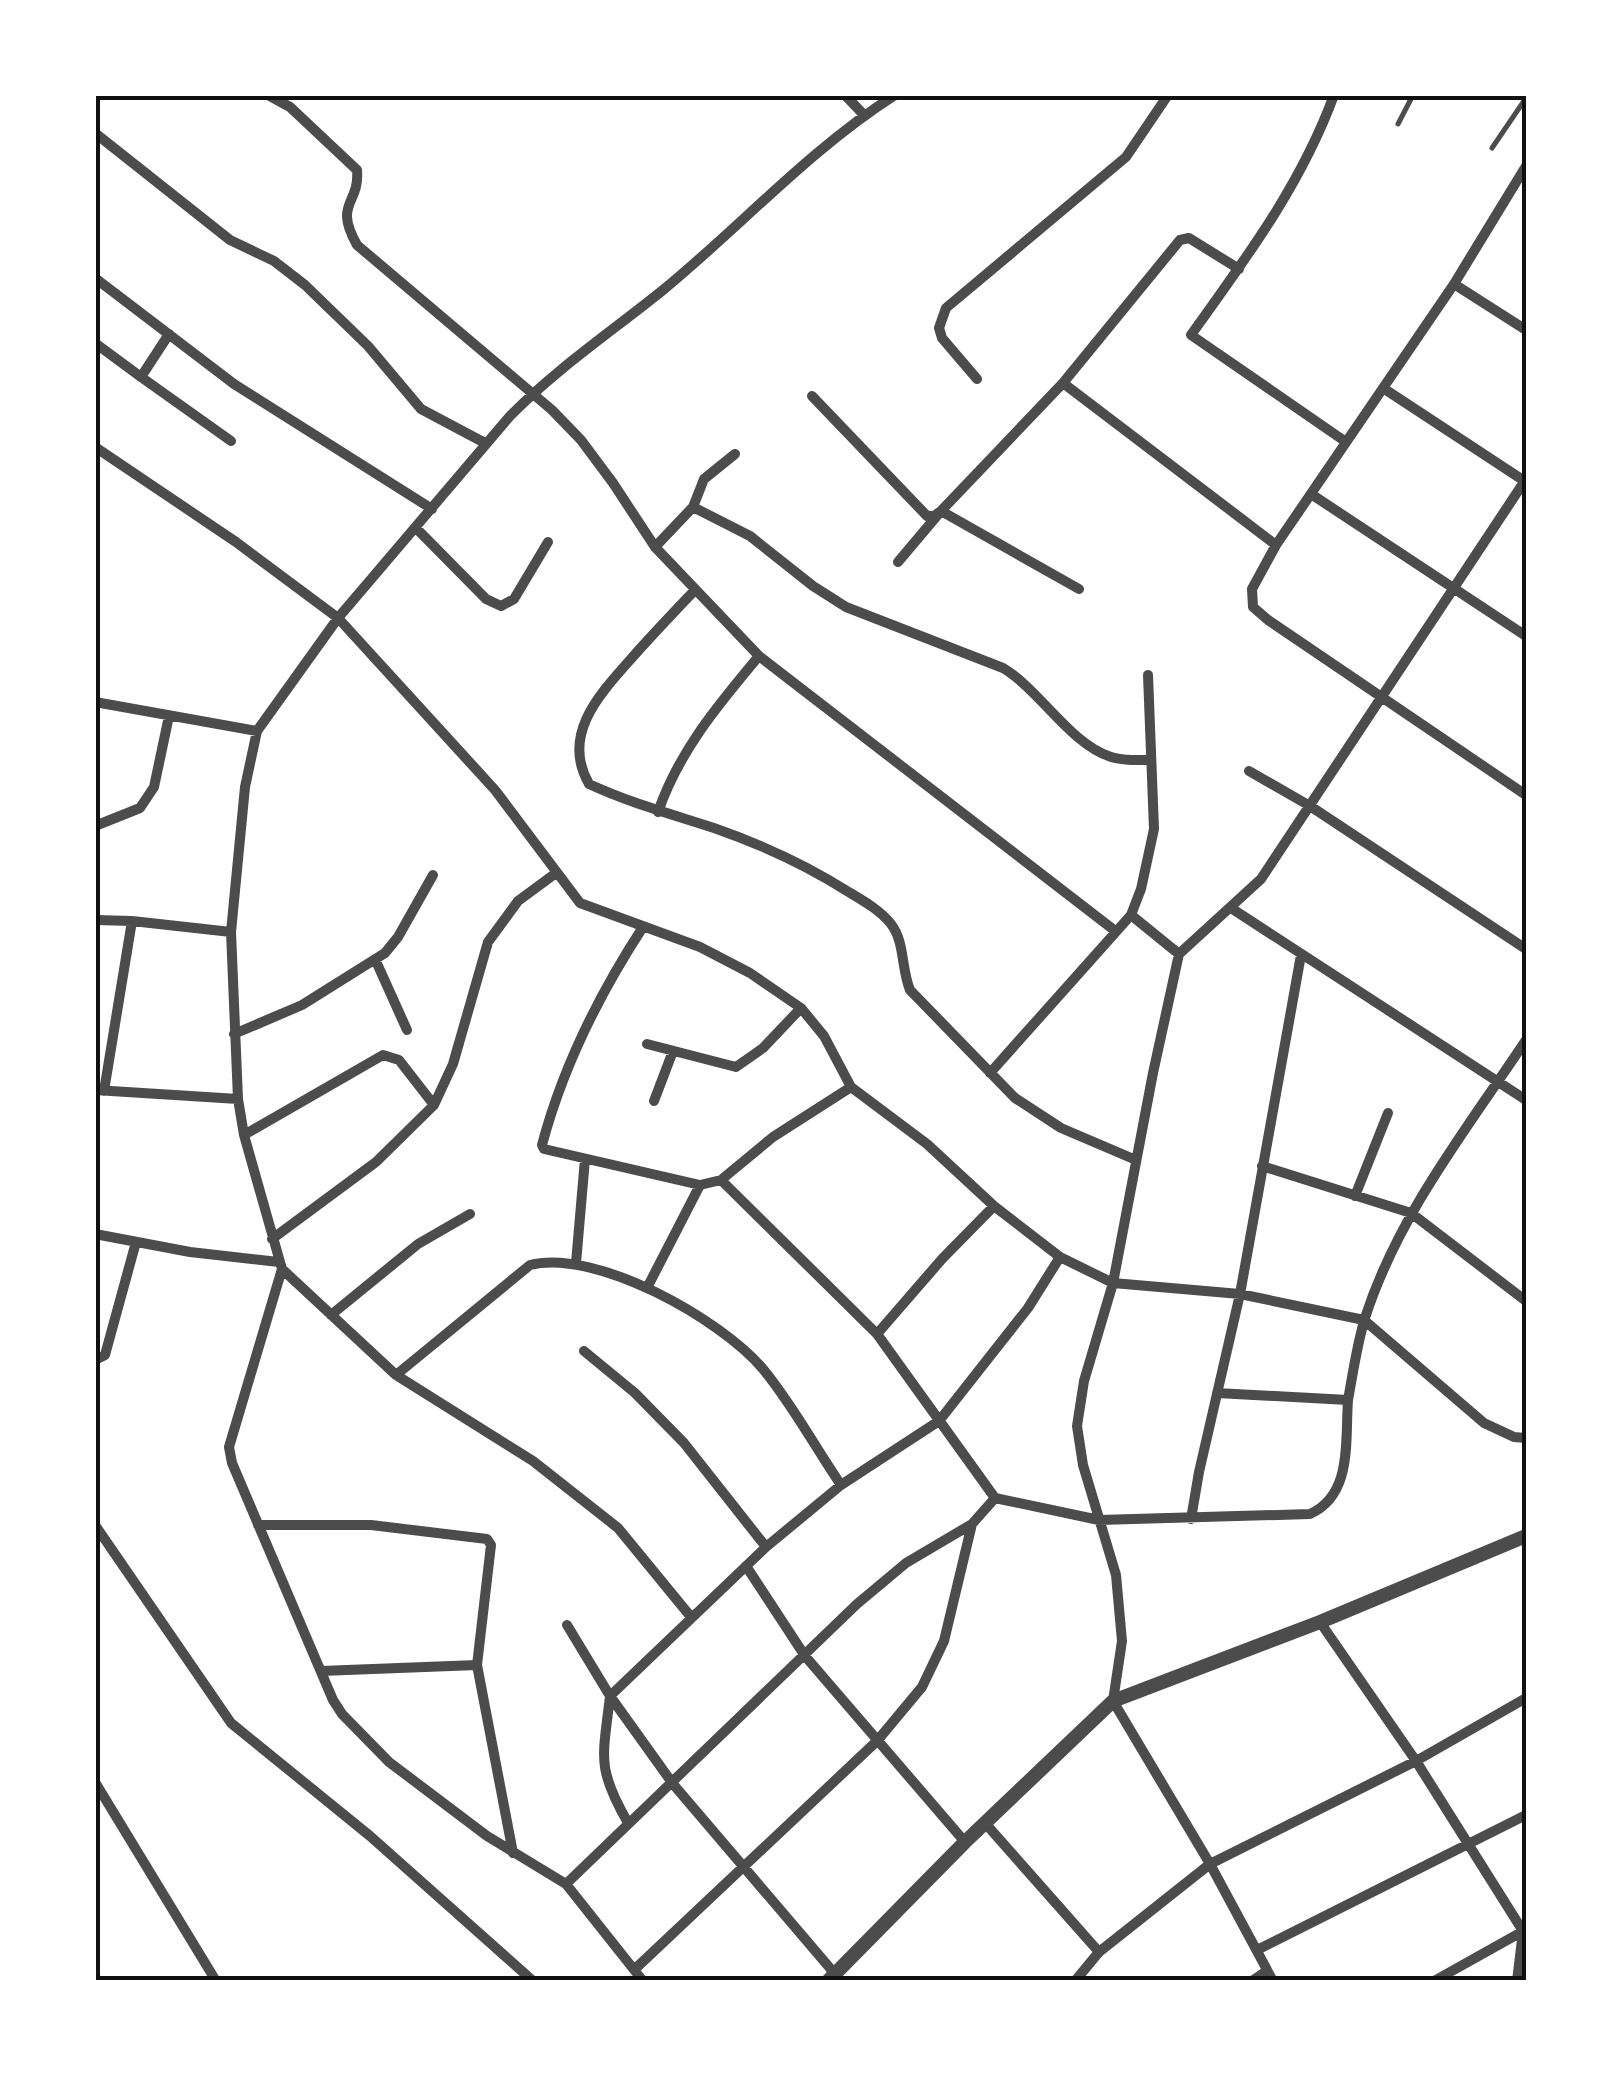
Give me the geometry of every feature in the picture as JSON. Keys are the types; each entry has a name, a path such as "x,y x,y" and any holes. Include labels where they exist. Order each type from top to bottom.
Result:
{"street":[{"path":"268,95 290,108 357,170 359,176 346,210 346,225 357,245 534,392 581,440 655,547 760,656 1114,930"},
{"path":"845,95 864,114"},
{"path":"691,1617 618,1528 534,1461 396,1375 281,1265 244,1135 238,1099 231,932 245,787 257,730 338,618 484,444 534,392 664,290 770,192 864,114 896,95"},
{"path":"977,378 942,338 938,328 946,308 1126,158 1168,95"},
{"path":"1334,95 1315,144 1270,225 1191,335 1346,442"},
{"path":"95,133 230,240 274,261 305,284 368,346 422,409 484,444"},
{"path":"1526,166 1454,284 1276,544 1252,590 1253,607 1378,698 1526,795"},
{"path":"898,562 941,511 1063,384 1180,240 1189,238 1239,269"},
{"path":"95,278 234,384 432,509"},
{"path":"1454,284 1526,330"},
{"path":"140,377 169,334"},
{"path":"95,343 231,440"},
{"path":"1063,384 1276,544"},
{"path":"1252,1981 1270,1976 1114,1700 1122,1641 1116,1575 1083,1464 1076,1426 1084,1381 1113,1282 1180,954 1261,879 1525,481 1383,388"},
{"path":"812,396 927,516 941,511"},
{"path":"95,447 236,542 338,618 494,790 580,902 700,947 750,973 800,1008 824,1036 850,1087 926,1144 994,1206 1060,1257 1113,1282 1240,1294 1364,1320 1484,1423 1514,1438 1526,1438"},
{"path":"655,547 693,506 704,479 735,454"},
{"path":"1311,494 1526,636"},
{"path":"693,506 750,536 813,586 846,606 1012,673 1088,744 1108,756 1150,760"},
{"path":"941,511 1078,589"},
{"path":"416,528 486,599 501,606 514,599 548,542"},
{"path":"694,590 591,704 579,736 580,763 590,784 768,849 828,879 889,921 899,937 902,972 910,990 1015,1098 1061,1128 1136,1160"},
{"path":"658,812 670,776 691,742 760,656"},
{"path":"990,1073 1131,915 1154,829 1148,675"},
{"path":"95,702 257,730"},
{"path":"95,826 140,808 147,798 154,787 169,716"},
{"path":"1250,771 1310,806 1526,949"},
{"path":"272,1239 376,1162 434,1105 453,1064 488,942 518,901 556,873"},
{"path":"234,1034 302,1005 376,960 398,938 433,874"},
{"path":"1231,908 1526,1100"},
{"path":"1131,915 1180,954"},
{"path":"95,920 231,932"},
{"path":"132,921 100,1091 238,1099"},
{"path":"642,927 574,1049 542,1145 548,1152 700,1186 721,1180 773,1137 850,1087"},
{"path":"1192,1519 1240,1294 1301,955"},
{"path":"376,960 407,1030"},
{"path":"647,1044 736,1067 763,1048 800,1008"},
{"path":"721,1180 877,1334 994,1498 1099,1520 1310,1514 1322,1509 1339,1487 1348,1400 1364,1320 1411,1213 1526,1040"},
{"path":"654,1101 673,1051"},
{"path":"244,1135 383,1055 399,1060 434,1105"},
{"path":"1355,1196 1388,1113"},
{"path":"576,1262 585,1159"},
{"path":"1262,1166 1411,1213 1526,1301"},
{"path":"648,1286 700,1186"},
{"path":"877,1334 994,1206"},
{"path":"330,1314 418,1244 470,1214"},
{"path":"95,1234 281,1265"},
{"path":"96,1360 105,1355 136,1242"},
{"path":"628,1823 608,1788 603,1770 610,1696 766,1547 841,1485 939,1421 1018,1320 1060,1257"},
{"path":"396,1375 530,1265 550,1260 576,1262 648,1286 735,1343 764,1369 841,1485"},
{"path":"281,1265 229,1446 258,1526 342,1714 389,1762 514,1853 566,1884 643,1981"},
{"path":"584,1351 635,1392 684,1443 766,1547"},
{"path":"1217,1394 1348,1400"},
{"path":"566,1884 857,1604 906,1563 972,1524 994,1498"},
{"path":"635,1969 742,1864 877,1741 922,1687 944,1641 972,1524"},
{"path":"95,1525 231,1724 370,1836 533,1981"},
{"path":"258,1526 371,1525 487,1538 491,1545 477,1666 514,1853"},
{"path":"567,1626 610,1696 673,1784 832,1978 965,1842 1114,1700 1320,1622 1526,1536"},
{"path":"746,1566 806,1656 965,1842"},
{"path":"1320,1622 1416,1760 1524,1930 1517,1981"},
{"path":"321,1671 477,1666"},
{"path":"1075,1981 1099,1952 1210,1864 1416,1760 1526,1698"},
{"path":"95,1782 216,1981"},
{"path":"1257,1950 1526,1814"},
{"path":"984,1824 1099,1952"},
{"path":"1434,1981 1524,1930"}],"lane":[{"path":"1398,124 1413,95"},
{"path":"1492,148 1526,98"}]}
